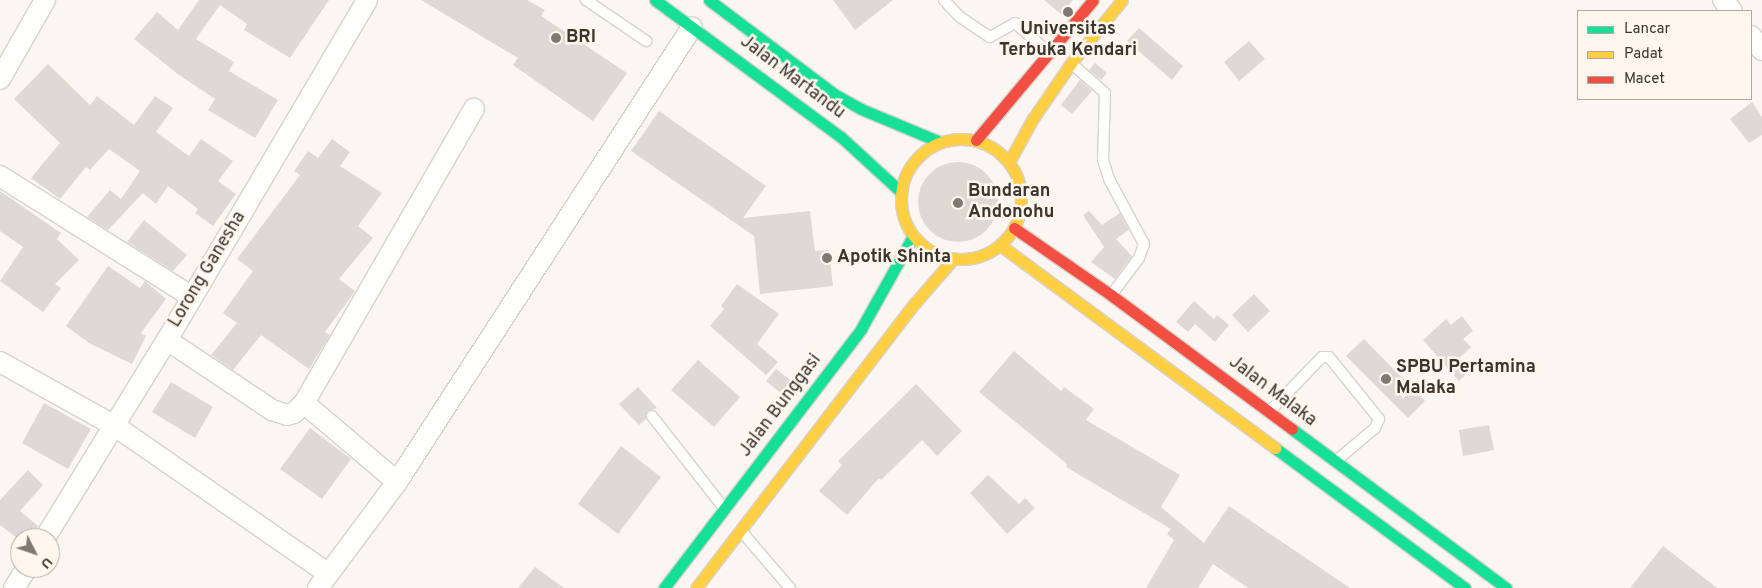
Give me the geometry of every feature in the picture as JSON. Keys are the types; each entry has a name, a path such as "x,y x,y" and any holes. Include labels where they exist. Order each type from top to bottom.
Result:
{"main road":[{"name":"Jalan Martandu","path":"655,0 841,137 901,192"},
{"name":"Jalan Martandu","path":"709,0 834,94 861,109 940,142"},
{"path":"976,140 1092,0"},
{"path":"1009,162 1039,110 1071,63 1122,0"},
{"path":"958,139 976,140 988,145 1009,162 1021,194 1020,212 1014,228 1000,245 978,257 953,259 930,252 913,236 905,223 901,192 907,171 921,154 940,142 958,139"},
{"name":"Jalan Malaka","path":"1014,228 1111,295 1506,588"},
{"name":"Jalan Bunggasi","path":"664,588 861,329 913,236"},
{"path":"1000,245 1464,588"},
{"path":"696,588 741,532 914,303 953,259"}],"street":[{"path":"0,79 44,0"},
{"name":"Lorong Ganesha","path":"51,528 167,340 366,0"},
{"path":"1723,0 1731,10"},
{"path":"0,362 115,426 323,580 397,482 692,27"},
{"path":"1752,37 1762,50"},
{"path":"167,340 272,410 287,415 304,403 474,108"},
{"path":"0,176 192,298"},
{"path":"304,403 397,482"}],"lane":[{"path":"586,0 646,41"},
{"path":"944,0 960,17 990,36 1015,23 1049,52"},
{"path":"1071,63 1105,93 1103,160 1110,181 1144,244 1139,258 1111,295"},
{"path":"1269,411 1322,357 1329,357 1379,419 1375,428 1335,462"},
{"path":"652,416 725,508"},
{"path":"741,532 790,588"}],"building":[{"path":"199,0 329,0 290,58 244,30 247,24 220,5 196,39 234,62 229,71 278,100 255,138 208,110 215,99 179,75 134,39 157,12 178,30"},
{"path":"421,0 527,0 545,10 541,16 627,73 593,121 513,65 518,58"},
{"path":"833,0 893,0 855,30"},
{"path":"1044,0 1073,0 1061,14"},
{"path":"1139,28 1183,66 1172,80 1127,41"},
{"path":"1249,41 1265,59 1239,81 1224,62"},
{"path":"1095,63 1107,73 1101,80 1089,70"},
{"path":"48,64 90,105 97,96 134,125 155,96 173,108 156,132 189,156 201,139 233,161 218,181 236,194 213,226 195,213 198,209 168,186 156,204 143,193 108,230 87,217 110,190 121,199 140,171 109,149 90,170 86,167 60,199 31,178 60,143 14,99"},
{"path":"1080,80 1092,91 1072,114 1061,105"},
{"path":"1752,102 1762,117 1762,135 1749,143 1730,119"},
{"path":"659,111 766,186 743,218 810,211 815,251 829,250 833,286 760,294 754,236 631,151"},
{"path":"332,139 350,152 340,166 382,193 358,226 373,238 339,279 355,291 325,332 330,335 309,369 261,335 233,370 211,355 237,323 223,313 253,271 237,259 300,175 294,171 308,151 318,158"},
{"name":"Bundaran Andonohu","path":"958,162 973,165 986,174 995,187 998,202 995,217 986,230 973,239 958,242 943,239 930,230 921,217 918,202 921,187 930,174 943,165"},
{"path":"0,191 61,233 57,239 79,260 55,284 61,288 43,312 0,281 23,247 0,231"},
{"path":"1089,211 1102,225 1120,213 1129,230 1116,239 1132,256 1115,279 1091,262 1104,247 1083,215"},
{"path":"144,220 187,255 173,271 127,242"},
{"path":"108,266 140,288 145,281 166,299 141,333 146,336 132,364 89,343 66,326"},
{"path":"737,284 779,314 757,344 778,362 766,375 710,326 724,309 721,306"},
{"path":"1254,294 1270,311 1248,332 1232,315"},
{"path":"1194,301 1214,319 1217,315 1229,325 1215,342 1195,324 1188,332 1176,322"},
{"path":"1462,316 1473,331 1463,339 1471,347 1459,358 1470,370 1459,381 1423,340 1446,319 1451,325"},
{"name":"SPBU Pertamina Malaka","path":"1364,339 1425,401 1408,418 1346,356"},
{"path":"1014,351 1061,391 1064,387 1094,409 1086,420 1180,475 1161,507 1204,543 1229,506 1350,588 1248,588 1213,564 1198,588 1146,588 1174,540 1167,534 1171,529 1066,467 1067,464 979,392"},
{"path":"698,360 740,397 714,427 671,390"},
{"path":"776,369 798,386 788,399 766,381"},
{"path":"171,382 213,407 195,438 152,412"},
{"path":"916,384 962,431 937,456 922,440 881,480 879,478 847,515 819,491 842,465 838,461"},
{"path":"638,387 657,408 647,411 646,419 639,425 619,404"},
{"path":"44,403 91,429 68,469 22,443"},
{"path":"1489,425 1494,450 1463,456 1459,430"},
{"path":"310,428 351,459 322,499 280,469"},
{"path":"621,446 661,477 618,534 578,504"},
{"path":"28,470 43,485 20,511 38,526 36,528 10,528 10,533 0,525 0,500"},
{"path":"988,475 1019,504 1025,498 1035,508 1007,534 970,493"},
{"path":"1663,546 1717,588 1630,588"},
{"path":"535,567 564,588 518,588"}],"traffic: fast":[{"path":"655,0 841,137 901,192"},
{"path":"709,0 834,94 861,109 940,142"},
{"path":"664,588 861,329 913,236"},
{"path":"1292,429 1506,588"},
{"path":"1275,448 1465,588"}],"traffic: slow":[{"path":"1009,162 1032,120 1071,63 1122,0"},
{"path":"961,139 984,143 1003,157 1017,176 1021,199 1017,222 1003,241 984,255 961,259 938,255 919,241 905,222 901,199 905,176 919,157 938,143 961,139"},
{"path":"1000,245 1275,448"},
{"path":"696,588 915,303 953,259"}],"traffic: jam":[{"path":"976,140 1093,0"},
{"path":"1014,228 1111,295 1292,429"}],"place":[{"name":"Universitas Terbuka Kendari","path":"1068,12"},
{"name":"BRI","path":"556,38"},
{"name":"Bundaran Andonohu","path":"958,203"},
{"name":"Apotik Shinta","path":"827,258"},
{"name":"SPBU Pertamina Malaka","path":"1386,379"}]}
